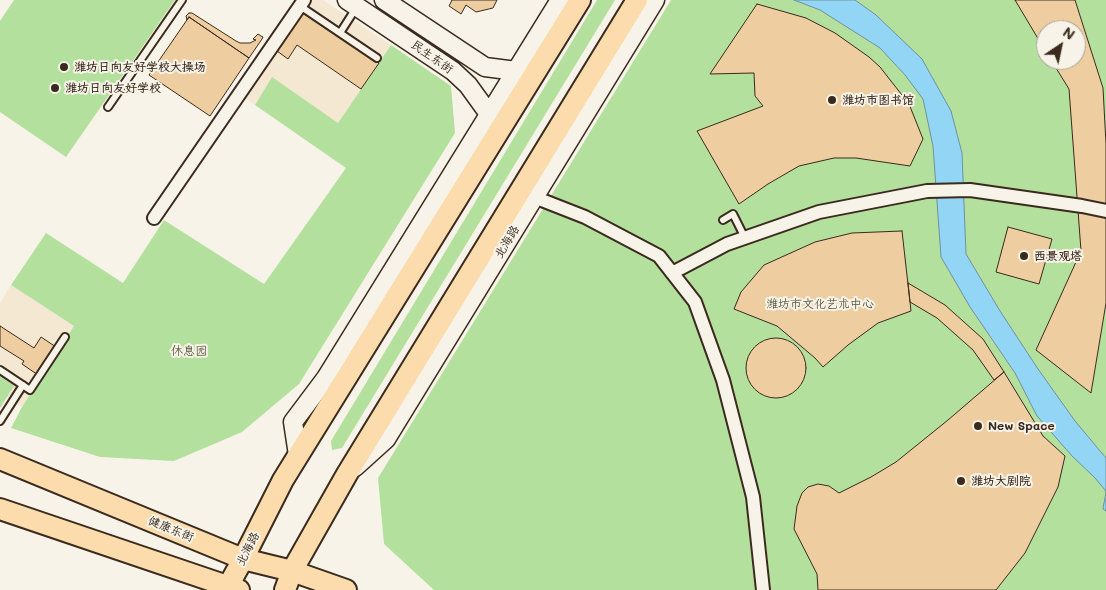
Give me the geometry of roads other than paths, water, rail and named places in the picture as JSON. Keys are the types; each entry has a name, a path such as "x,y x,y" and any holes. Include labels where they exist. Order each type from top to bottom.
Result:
{"main road":[{"name":"北海路","path":"231,589 243,559 283,480 298,455 333,383 498,133 580,0"},
{"name":"北海路","path":"285,590 292,571 347,474 397,407 495,246 637,0"},
{"name":"健康东街","path":"0,459 243,559 292,571 346,590"},
{"path":"0,509 231,589"}],"street":[{"name":"民生东街","path":"384,0 485,66 516,71 537,70"},
{"name":"北海路","path":"333,383 489,114 560,0"},
{"name":"北海路","path":"495,246 534,198 655,0"},
{"path":"154,218 302,3"},
{"name":"民生东街","path":"352,3 453,71 468,85 489,114 498,133"},
{"path":"672,273 727,244 819,212 927,191 970,190 1082,206 1106,212"},
{"path":"534,198 585,217 660,256 695,302 723,380 753,497 763,590"}],"lane":[{"path":"108,107 182,0"},
{"path":"302,3 340,33 377,58"},
{"path":"340,33 352,3"},
{"path":"723,220 733,214 745,238"},
{"path":"0,370 30,390 65,337"},
{"path":"0,421 23,385"}],"water":[{"path":"794,0 855,0 876,15 922,59 951,111 962,153 966,254 1038,369 1075,421 1106,458 1106,493 1095,478 1072,456 1037,416 1015,373 970,307 941,257 933,146 923,99 905,75 880,48 820,10"},
{"path":"1106,493 1106,511 1103,508"}],"place":[{"name":"潍坊日向友好学校大操场","path":"64,67"},
{"name":"潍坊日向友好学校","path":"55,88"},
{"name":"潍坊市图书馆","path":"832,100"},
{"name":"西景观塔","path":"1024,256"},
{"name":"New Space","path":"978,426"},
{"name":"潍坊大剧院","path":"961,481"}],"park label":[{"name":"潍坊市文化艺术中心","path":"820,304"},
{"name":"休息园","path":"189,351"}]}
